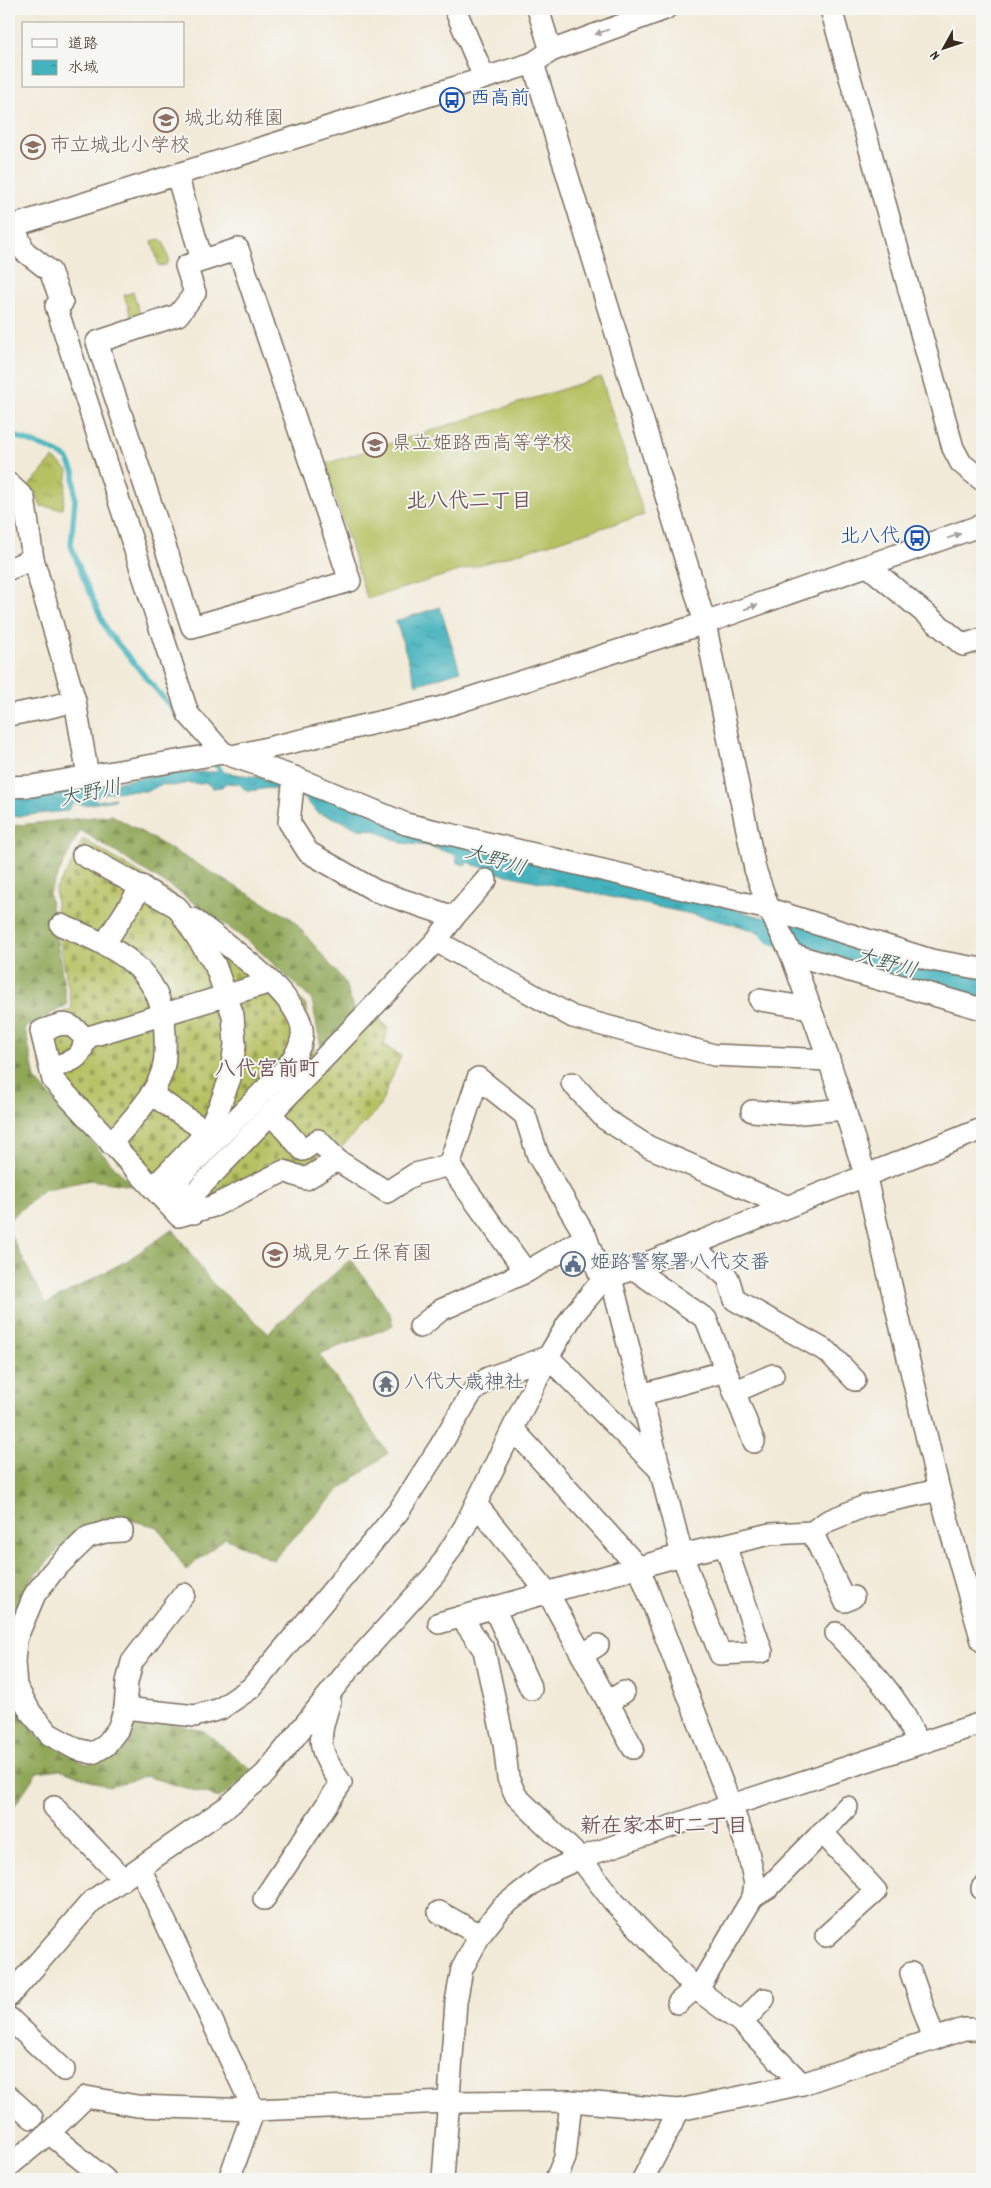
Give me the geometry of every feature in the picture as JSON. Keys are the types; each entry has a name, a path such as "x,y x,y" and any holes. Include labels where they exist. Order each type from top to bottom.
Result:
{"street":[{"path":"455,9 484,77"},
{"path":"538,9 551,51"},
{"path":"664,9 551,51 533,63 11,226 24,251 50,271 62,303 56,306 188,714 228,754 294,777 406,824 769,909 931,960 982,969"},
{"path":"831,9 954,448 961,463 982,480"},
{"path":"533,63 705,623 755,869 769,909 789,950 829,1060 865,1174 939,1490 982,1641"},
{"path":"177,175 202,260"},
{"path":"238,249 350,581 192,627 97,342 178,315 195,293 186,266 202,260 238,249"},
{"path":"9,484 24,498 33,559 75,700 88,776"},
{"path":"9,787 32,786 228,754 439,708 705,623 982,526"},
{"path":"9,569 33,559"},
{"path":"868,566 963,645 982,639"},
{"path":"9,715 75,700"},
{"path":"294,777 289,822 308,852 376,891 454,917"},
{"path":"83,856 142,886 177,907 271,982 294,1006 300,1017 303,1035 298,1052 284,1070 180,1177 178,1187 187,1210"},
{"path":"187,1210 271,1114 436,941 486,880"},
{"path":"105,944 142,886"},
{"path":"153,1188 207,1132 230,1078 235,1044 233,1015 215,965 177,907"},
{"path":"61,925 105,944 135,964 155,987 165,1014 166,1064 152,1094 111,1144"},
{"path":"436,941 573,1017 714,1055 829,1060"},
{"path":"789,950 982,1009"},
{"path":"85,1038 271,982"},
{"path":"760,1000 810,1008"},
{"path":"85,1038 74,1026 62,1023 41,1031 53,1080 153,1188 187,1210 214,1206 284,1171 306,1179 337,1160"},
{"path":"51,1068 77,1058 83,1049 85,1038"},
{"path":"449,1166 478,1078 525,1115 538,1156 586,1237 606,1280 641,1395 682,1555 720,1654 762,1652 725,1545"},
{"path":"572,1083 605,1118 649,1148 786,1206"},
{"path":"152,1094 207,1132"},
{"path":"752,1111 791,1114 844,1109"},
{"path":"271,1114 303,1150 318,1140 337,1160 387,1192 415,1174 449,1166"},
{"path":"9,1996 92,1902 228,1806 265,1774 335,1687 435,1574 465,1526 548,1357 573,1315 606,1280 865,1174 982,1129"},
{"path":"449,1166 526,1272"},
{"path":"420,1327 441,1310 526,1272 586,1237"},
{"path":"691,1246 728,1278 735,1300 828,1352 855,1380"},
{"path":"634,1269 706,1319 754,1442"},
{"path":"548,1357 661,1471"},
{"path":"125,1708 195,1716 220,1709 251,1688 398,1512 471,1394 488,1378 548,1357"},
{"path":"641,1395 726,1371"},
{"path":"734,1392 773,1375"},
{"path":"513,1429 639,1568 747,1847 755,1884 752,1897 703,1981 678,2003"},
{"path":"439,1623 682,1555 770,1534 812,1532 828,1521 865,1506 939,1490"},
{"path":"476,1504 548,1593 590,1650 616,1697 633,1748"},
{"path":"122,1531 105,1532 88,1537 53,1571 35,1594 16,1639 14,1662 16,1686 31,1713 48,1734 76,1749 93,1752 105,1746 118,1729 125,1708 127,1682 132,1662 184,1594"},
{"path":"812,1532 845,1601 853,1597"},
{"path":"494,1608 531,1689"},
{"path":"461,1617 484,1650 504,1744 508,1778 516,1796 580,1858 613,1900 695,1988 742,2023 802,2084"},
{"path":"836,1634 883,1684 913,1730 917,1744"},
{"path":"264,1899 341,1783 321,1748 322,1727 335,1687"},
{"path":"443,2179 456,2002 462,1969 480,1935 502,1907 545,1874 580,1858 732,1805 982,1723"},
{"path":"54,1807 131,1873 254,2110 229,2179"},
{"path":"752,1897 769,1887 847,1807"},
{"path":"822,1832 876,1891 826,1936"},
{"path":"439,1912 480,1935"},
{"path":"911,1972 934,2040"},
{"path":"742,2023 764,1999"},
{"path":"9,2018 64,2070"},
{"path":"9,2166 49,2133 86,2097 137,2106 254,2110 448,2102 581,2102 679,2110 802,2084 964,2029 982,2029"},
{"path":"9,2097 32,2118"},
{"path":"556,2179 565,2158 581,2102"},
{"path":"643,2179 679,2110"},
{"path":"49,2133 106,2179"}],"green space":[{"path":"159,239 163,241 169,260 166,265 159,266 152,241"},
{"path":"133,292 142,320 133,323 124,295"},
{"path":"601,377 644,515 367,599 325,464"},
{"path":"53,458 68,470 63,509 41,506 37,497 28,487"},
{"path":"112,815 292,919 344,981 355,1012 322,1053 312,1000 252,944 176,890 80,830 49,893 67,1005 25,1028 35,1079 132,1186 90,1180 43,1190 9,1220 9,826"},
{"path":"83,839 172,893 248,952 306,1005 317,1064 369,1007 388,1028 384,1045 401,1056 379,1108 330,1159 287,1163 171,1217 47,1083 31,1029 72,1008 58,933 55,890 70,867"},
{"path":"173,1229 211,1282 268,1333 351,1259 390,1314 393,1326 319,1354 388,1453 339,1490 273,1560 225,1538 186,1570 158,1527 118,1517 72,1534 29,1583 9,1629 9,1232 46,1304 128,1260"},
{"path":"9,1691 38,1737 87,1764 111,1752 142,1717 204,1731 254,1772 219,1798 146,1776 109,1787 60,1769 37,1772 9,1814"}],"water":[{"path":"440,607 460,671 416,685 396,621"},
{"path":"220,772 287,781 819,933 816,953 740,926 488,871 487,868 469,862 465,865 457,863 456,855 429,846 402,843 374,830 358,829 340,820 318,813 299,795 269,788 250,791 244,789 240,784 226,783 222,787 213,788 205,782 202,784 189,783 171,786 162,784 147,791 120,791 99,795 95,798 96,801 115,798 114,800 86,805 73,803 67,811 9,817 9,798 38,797 155,775"}],"waterway":[{"path":"9,434 50,449 67,458 74,472 75,500 71,545 81,572 107,631 181,719"},
{"path":"213,760 225,777"},
{"name":"大野川","path":"776,929 847,954 942,981 982,983"}],"place":[{"name":"西高前","path":"452,100"},
{"name":"城北幼稚園","path":"166,120"},
{"name":"市立城北小学校","path":"33,147"},
{"name":"県立姫路西高等学校","path":"375,445"},
{"name":"北八代","path":"917,538"},
{"name":"城見ケ丘保育園","path":"275,1255"},
{"name":"姫路警察署八代交番","path":"573,1264"},
{"name":"八代大歳神社","path":"386,1384"}],"district":[{"name":"北八代二丁目","path":"469,503"},
{"name":"八代宮前町","path":"267,1071"},
{"name":"新在家本町二丁目","path":"664,1828"}]}
